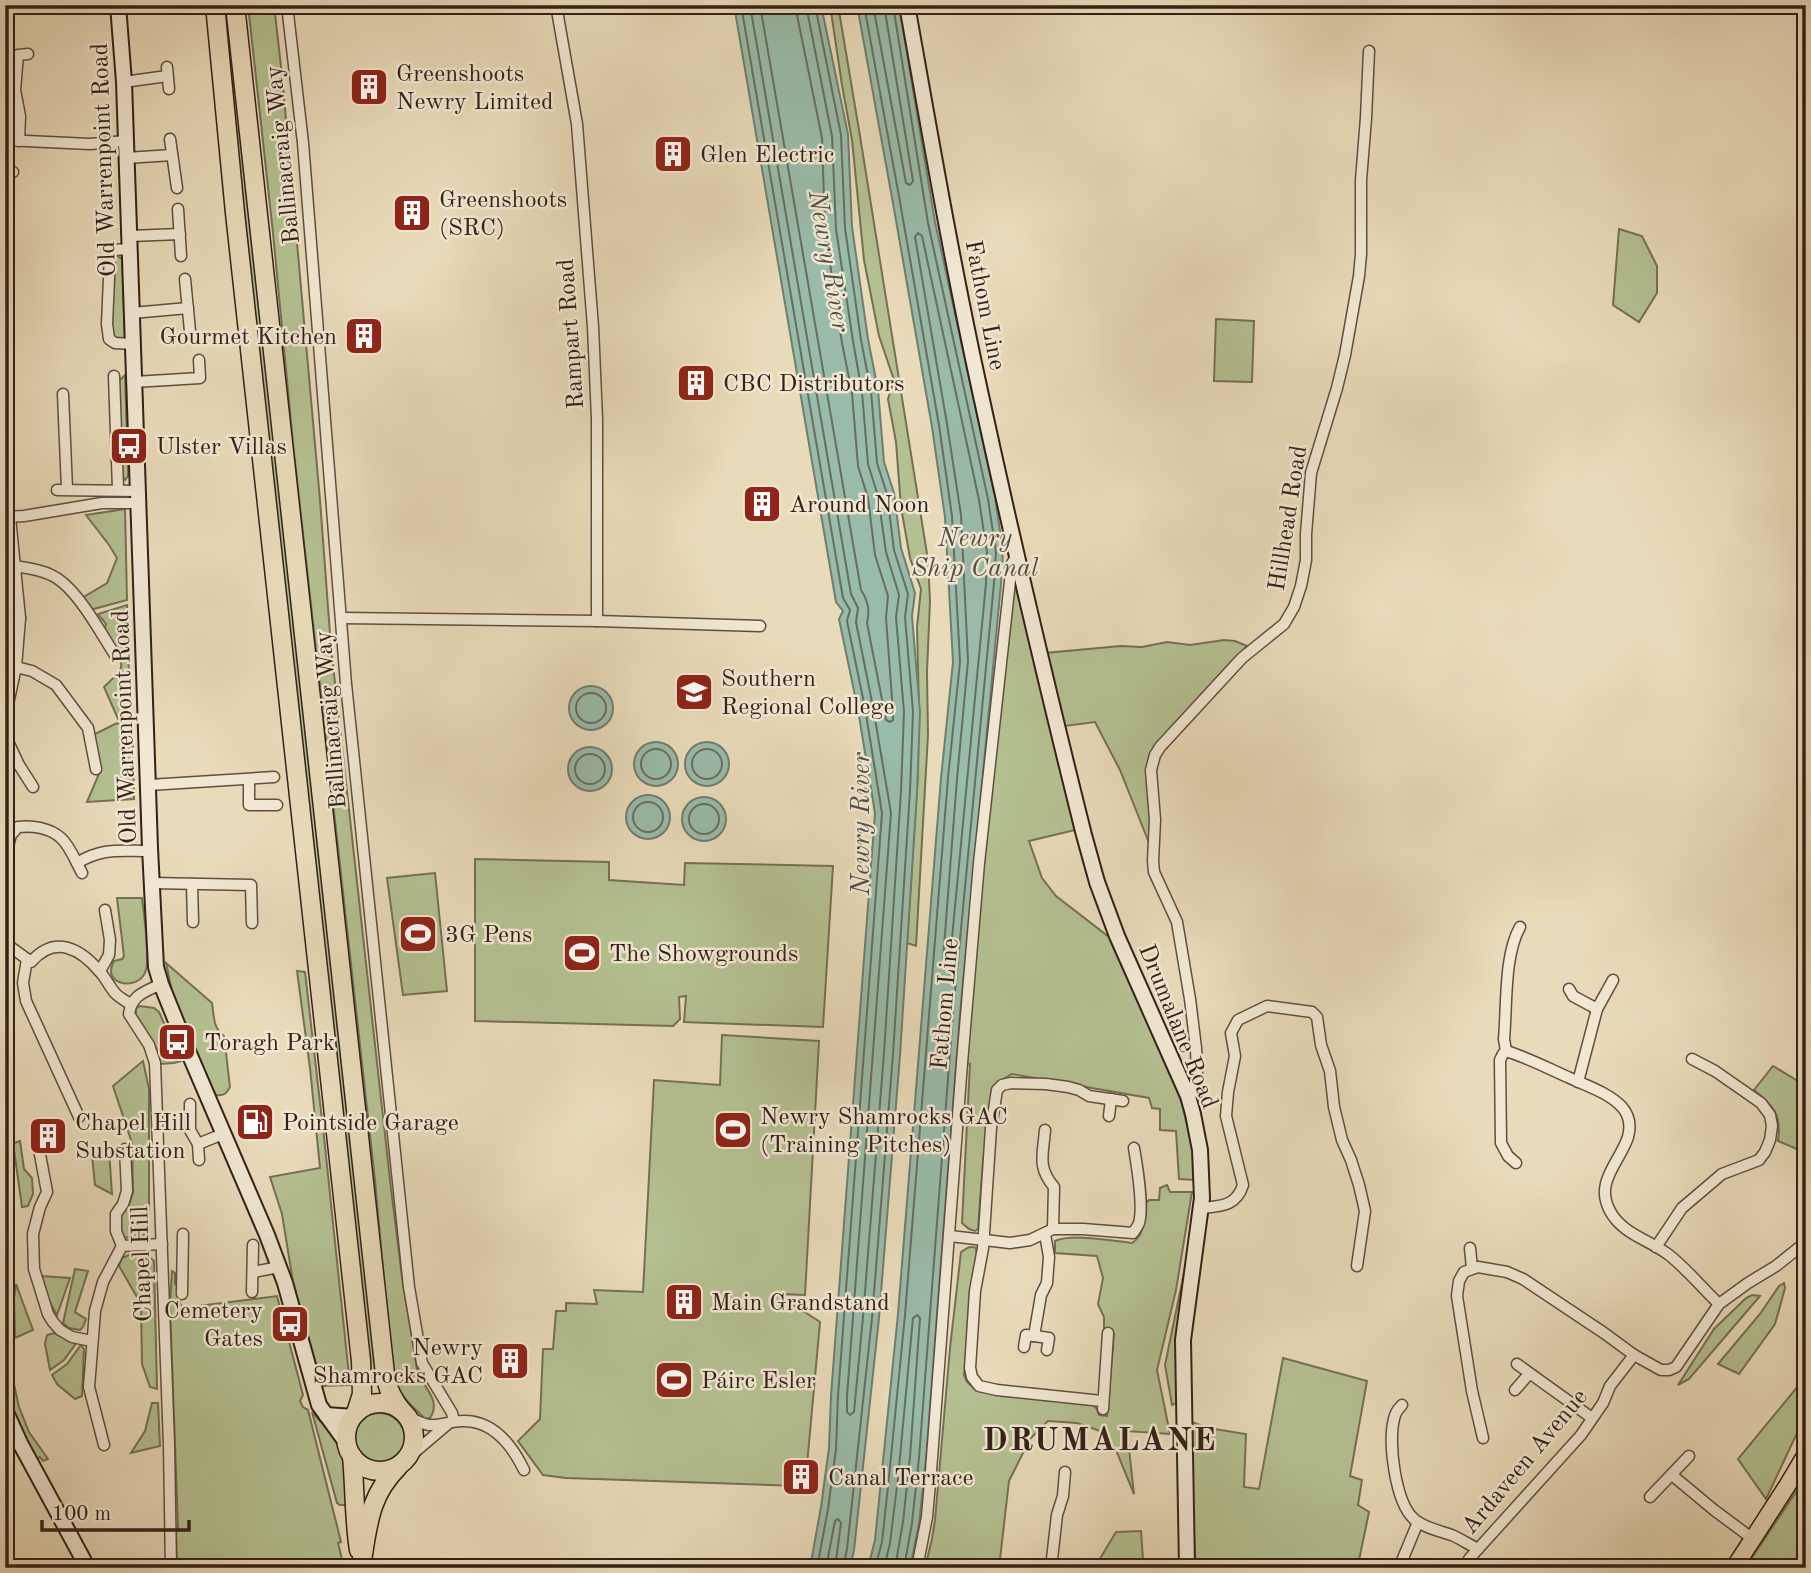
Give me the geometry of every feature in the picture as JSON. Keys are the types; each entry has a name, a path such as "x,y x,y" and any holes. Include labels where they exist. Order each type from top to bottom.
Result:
{"highway":[{"path":"215,5 235,213 361,1362 362,1394 348,1434 361,1567"},
{"path":"235,5 385,1374 388,1390 405,1414 414,1436 405,1461 388,1477 372,1506 361,1567"},
{"path":"355,1415 370,1404 377,1403 394,1406 405,1414"},
{"path":"350,1450 357,1463 374,1471 383,1471 405,1461"}],"main road":[{"path":"1734,1568 1806,1454"}],"street":[{"name":"Old Warrenpoint Road","path":"118,5 124,82 156,967 188,1051 285,1283 319,1405 350,1450"},
{"name":"Ballinacraig Way","path":"287,5 304,156 348,697 409,1287 422,1363 452,1413 452,1422"},
{"name":"Rampart Road","path":"556,5 577,124 593,327 597,419 597,621"},
{"name":"Fathom Line","path":"906,5 969,336 1017,556 1012,563 1006,612 978,876 927,1517 917,1568"},
{"name":"Hillhead Road","path":"1188,1096 1196,1084 1196,1048 1177,922 1154,872 1152,761 1160,747 1223,677 1245,655 1284,624 1294,607 1301,586 1306,560 1311,473 1337,388 1359,276 1361,180 1369,51"},
{"path":"19,141 20,116 15,90 18,55 28,54"},
{"path":"124,82 167,72 169,89"},
{"path":"170,139 177,188"},
{"path":"5,141 90,144 126,141"},
{"path":"126,158 172,155"},
{"path":"178,209 181,256"},
{"path":"133,344 109,340 107,324 110,255 113,250 130,243 180,234"},
{"path":"185,279 190,331"},
{"path":"132,313 188,308"},
{"path":"134,382 200,378 199,360"},
{"path":"114,376 117,489"},
{"path":"63,394 62,489 117,489 138,497"},
{"path":"5,718 16,667 20,618 8,517 138,497"},
{"name":"Drumalane Road","path":"1017,556 1097,882 1117,936 1194,1114 1200,1150 1202,1198 1183,1340 1187,1568"},
{"path":"14,566 34,569 66,584 115,655"},
{"path":"1006,612 1031,608"},
{"path":"5,621 20,618"},
{"path":"342,618 760,626"},
{"path":"16,667 26,668 56,685 88,728 96,769"},
{"path":"5,735 33,787"},
{"path":"149,785 274,777"},
{"path":"248,779 249,805 277,805"},
{"path":"5,857 11,835 18,827 29,825 47,830 62,839 79,868 90,855 104,851 145,851 150,848"},
{"path":"152,883 251,885 252,923"},
{"path":"191,884 193,922"},
{"path":"100,971 109,955 110,940 105,910"},
{"path":"1516,1163 1507,1156 1501,1143 1500,1060 1506,1051 1504,1039 1510,956 1520,927"},
{"path":"5,943 31,962 34,957 50,948 65,946 78,951 100,971 115,993 130,1004 139,994 161,984"},
{"path":"27,958 23,983 26,1001 79,1116"},
{"path":"1578,1082 1597,1009 1613,980"},
{"path":"1569,989 1573,996 1597,1009"},
{"name":"Chapel Hill","path":"130,1004 128,1014 149,1045 155,1063 171,1568"},
{"path":"1200,1208 1223,1205 1236,1199 1243,1185 1226,1116 1235,1056 1231,1033 1238,1020 1267,1006 1312,1012 1317,1017 1321,1045 1331,1071 1342,1140 1355,1172 1364,1212 1357,1266"},
{"path":"1506,1051 1578,1082 1612,1099 1622,1108 1629,1117 1628,1136 1610,1169 1606,1185 1605,1200 1611,1214 1628,1231 1670,1255 1719,1304"},
{"path":"1656,1247 1682,1208 1722,1174 1759,1160 1770,1140 1773,1126 1770,1115 1761,1103 1715,1071 1692,1059"},
{"path":"1108,1333 1102,1405 997,1390 979,1385 972,1377 970,1368 975,1291 984,1241 991,1128 998,1090 1002,1085 1046,1084 1079,1090 1089,1096 1123,1101"},
{"path":"1109,1116 1111,1099"},
{"path":"190,1104 190,1130 198,1144 199,1160"},
{"path":"1034,1336 1041,1294 1047,1283 1054,1187 1042,1167 1045,1130"},
{"path":"36,1133 47,1192 33,1234 34,1269 48,1314 60,1330 72,1337 92,1341"},
{"path":"198,1144 223,1134"},
{"path":"950,1236 1010,1243 1030,1240 1049,1232 1083,1229 1133,1233 1139,1225 1140,1212 1134,1148"},
{"path":"104,1445 89,1387 92,1341 95,1311 103,1282 122,1246 117,1231 116,1214 127,1191 125,1149"},
{"name":"Chapel Hill","path":"182,1294 183,1234"},
{"path":"1483,1438 1472,1391 1457,1296 1459,1281 1464,1272 1472,1268 1488,1268 1524,1279 1634,1355 1661,1370 1669,1370 1676,1367 1719,1304 1776,1266 1806,1242"},
{"path":"122,1246 162,1244"},
{"path":"251,1292 253,1245"},
{"path":"1470,1248 1472,1268"},
{"path":"163,1264 182,1265"},
{"path":"253,1272 279,1267"},
{"path":"1024,1347 1026,1335 1034,1336 1049,1338 1047,1350"},
{"name":"Ardaveen Avenue","path":"1469,1559 1581,1434 1634,1355"},
{"path":"1517,1364 1592,1418"},
{"path":"1515,1390 1529,1374"},
{"path":"1402,1405 1393,1421 1394,1464 1404,1506 1418,1522 1457,1537 1478,1549"},
{"path":"5,1410 86,1568"},
{"path":"405,1414 429,1425 475,1422 488,1427 509,1443 524,1469"},
{"path":"326,1415 355,1415"},
{"path":"405,1461 452,1422"},
{"path":"1650,1497 1689,1456"},
{"path":"1051,1568 1065,1472"},
{"path":"1672,1475 1754,1539"},
{"path":"1399,1568 1418,1522"}],"shaded area":[{"path":"219,5 228,5 377,1382 368,1384"},
{"path":"248,5 274,5 282,75 331,647 391,1189 418,1375 393,1380 375,1180 293,443"},
{"path":"830,5 838,5 928,560 928,735 916,946 907,943 918,775 917,627 921,589 910,558 901,507 896,442 888,399 894,380 879,336 864,260 852,140"},
{"path":"1619,229 1642,236 1657,266 1657,293 1639,322 1613,305"},
{"path":"113,256 122,259 125,336 124,339 117,340 111,336"},
{"path":"1216,319 1254,321 1252,382 1214,381"},
{"path":"125,375 128,476 125,480 120,474 118,382"},
{"path":"125,509 127,600 90,610 82,598 107,583 117,558 86,515"},
{"path":"1013,562 1075,830 1029,841 1042,878 1056,896 1118,944 1181,1100 1196,1161 1195,1180 1179,1179 1176,1131 1160,1130 1160,1109 1152,1108 1149,1098 1012,1074 992,1088 978,1229 975,1231 962,1223 970,1064 962,1063"},
{"path":"127,605 130,717 118,719 104,687 120,670 121,661 104,630 106,624 98,614"},
{"path":"1224,640 1247,646 1157,751 1149,765 1151,848 1120,770 1095,722 1065,726 1045,653 1121,646 1142,647 1167,642 1190,645"},
{"path":"132,720 134,799 87,802 101,769 93,735 115,724"},
{"path":"475,859 609,862 609,880 684,885 685,863 833,866 823,1027 684,1022 686,996 679,997 680,1019 673,1026 475,1021"},
{"name":"3G Pens","path":"435,873 447,991 403,995 387,878"},
{"path":"117,898 142,898 147,964 142,977 130,983 116,981 112,976 114,961 124,956"},
{"path":"166,963 212,1003 216,1025 224,1036 230,1087 223,1095 216,1095 210,1090 175,1006"},
{"path":"297,971 305,972 350,1385 322,1386 293,1282 282,1214 270,1177 320,1168"},
{"path":"136,1008 154,1008 159,1012 181,1061 160,1064 158,1051 136,1015"},
{"path":"722,1035 819,1041 805,1295 777,1294 820,1322 806,1476 798,1486 543,1475 518,1441 540,1419 543,1349 553,1349 556,1311 566,1311 566,1303 597,1304 594,1290 643,1292 654,1080 720,1085"},
{"path":"143,1061 149,1089 149,1230 143,1236 123,1238 119,1225 120,1215 129,1205 133,1192 132,1143 113,1086"},
{"path":"1773,1066 1806,1086 1806,1153 1778,1141 1779,1124 1775,1111 1754,1090"},
{"path":"20,1141 24,1169 32,1178 33,1194 28,1206 22,1207 14,1150 14,1143"},
{"path":"109,1150 112,1194 95,1185 92,1155"},
{"path":"1167,1185 1170,1192 1192,1192 1176,1290 1157,1370 1170,1434 1127,1431 1134,1494 1116,1450 1113,1451 1103,1432 1077,1423 1048,1421 1030,1439 1009,1481 999,1568 925,1568 935,1520 961,1252 974,1247 977,1258 964,1375 967,1382 975,1389 989,1393 1093,1405 1099,1415 1107,1416 1114,1334 1104,1331 1104,1317 1098,1304 1103,1278 1097,1256 1055,1253 1055,1241 1082,1238 1132,1243 1142,1231 1144,1205 1149,1200 1159,1200 1160,1188"},
{"path":"133,1253 147,1255 154,1261 157,1389 150,1387 142,1364 141,1304 119,1266 122,1258"},
{"path":"1188,1253 1179,1397 1172,1405 1165,1365"},
{"path":"75,1269 88,1271 75,1312 86,1319 80,1330 69,1328 63,1323"},
{"path":"172,1271 175,1273 175,1284 178,1286 182,1308 277,1296 303,1395 300,1401 308,1410 341,1542 338,1543 344,1568 177,1568 170,1306"},
{"path":"41,1276 70,1278 57,1315 49,1301"},
{"path":"5,1277 11,1277 7,1297 13,1380 19,1407 29,1432 48,1459 43,1461 40,1457 36,1460 5,1393"},
{"path":"1784,1283 1775,1324 1739,1374 1718,1364 1760,1314 1779,1286"},
{"path":"16,1284 33,1330 15,1338 14,1298"},
{"path":"1752,1295 1760,1296 1689,1379 1678,1385 1714,1329"},
{"path":"54,1333 77,1342 64,1360 50,1370 45,1344 47,1335"},
{"path":"81,1345 84,1349 82,1396 75,1399 57,1384 52,1375 67,1364"},
{"path":"1283,1358 1367,1381 1350,1476 1362,1480 1358,1505 1369,1512 1358,1565 1354,1568 1196,1568 1186,1420 1208,1428 1246,1434 1244,1487 1259,1489"},
{"path":"1806,1370 1806,1414 1766,1499 1738,1459 1799,1385"},
{"path":"421,1379 434,1403 433,1413 430,1418 425,1419 395,1385"},
{"path":"152,1403 158,1403 160,1446 131,1453 145,1431"},
{"path":"312,1412 332,1434 343,1452 347,1470 347,1505 337,1503"},
{"path":"379,1413 389,1415 397,1421 403,1429 403,1449 397,1457 389,1463 379,1465 369,1463 361,1457 355,1449 353,1439 355,1429 361,1421 369,1415"},
{"path":"1806,1477 1806,1568 1745,1568"},
{"path":"1141,1531 1143,1559 1139,1560 1140,1568 1099,1568 1098,1562 1116,1532"}],"water":[{"name":"Newry River","path":"734,5 821,5 848,134 852,227 878,390 884,462 894,493 901,548 915,593 912,616 920,712 900,1055 879,1318 850,1568 810,1568 829,1448 875,813 839,619 843,611 836,602"},
{"name":"Newry Ship Canal","path":"857,5 899,5 935,222 995,497 1003,551 960,1014 926,1459 919,1524 910,1568 868,1568 875,1540 898,1314 941,778 953,662 945,517 932,427"},
{"path":"591,686 600,687 607,692 612,699 612,717 607,724 600,729 591,730 582,729 575,724 570,717 569,708 570,699 575,692 582,687"},
{"path":"656,742 665,743 672,748 677,755 677,773 672,780 665,785 656,786 647,785 640,780 635,773 634,764 635,755 640,748 647,743"},
{"path":"707,742 716,743 723,748 728,755 728,773 723,780 716,785 707,786 698,785 691,780 686,773 685,764 686,755 691,748 698,743"},
{"path":"590,747 599,748 606,753 611,760 611,778 606,785 599,790 590,791 581,790 574,785 569,778 568,769 569,760 574,753 581,748"},
{"path":"648,795 657,796 664,801 669,808 669,826 664,833 657,838 648,839 639,838 632,833 627,826 626,817 627,808 632,801 639,796"},
{"path":"704,797 713,798 720,803 725,810 725,828 720,835 713,840 704,841 695,840 688,835 683,828 682,819 683,810 688,803 695,798"}],"place":[{"name":"Greenshoots Newry Limited","path":"369,87"},
{"name":"Glen Electric","path":"673,154"},
{"name":"Greenshoots (SRC)","path":"412,213"},
{"name":"Gourmet Kitchen","path":"364,336"},
{"name":"CBC Distributors","path":"696,383"},
{"name":"Ulster Villas","path":"129,446"},
{"name":"Around Noon","path":"762,504"},
{"name":"Southern Regional College","path":"694,692"},
{"name":"3G Pens","path":"418,934"},
{"name":"The Showgrounds","path":"582,953"},
{"name":"Toragh Park","path":"177,1042"},
{"name":"Pointside Garage","path":"255,1122"},
{"name":"Newry Shamrocks GAC (Training Pitches)","path":"733,1130"},
{"name":"Chapel Hill Substation","path":"48,1136"},
{"name":"Main Grandstand","path":"684,1302"},
{"name":"Cemetery Gates","path":"290,1324"},
{"name":"Newry Shamrocks GAC","path":"510,1361"},
{"name":"Páirc Esler","path":"674,1380"},
{"name":"Canal Terrace","path":"801,1477"}],"district":[{"name":"DRUMALANE","path":"1100,1439"}]}
